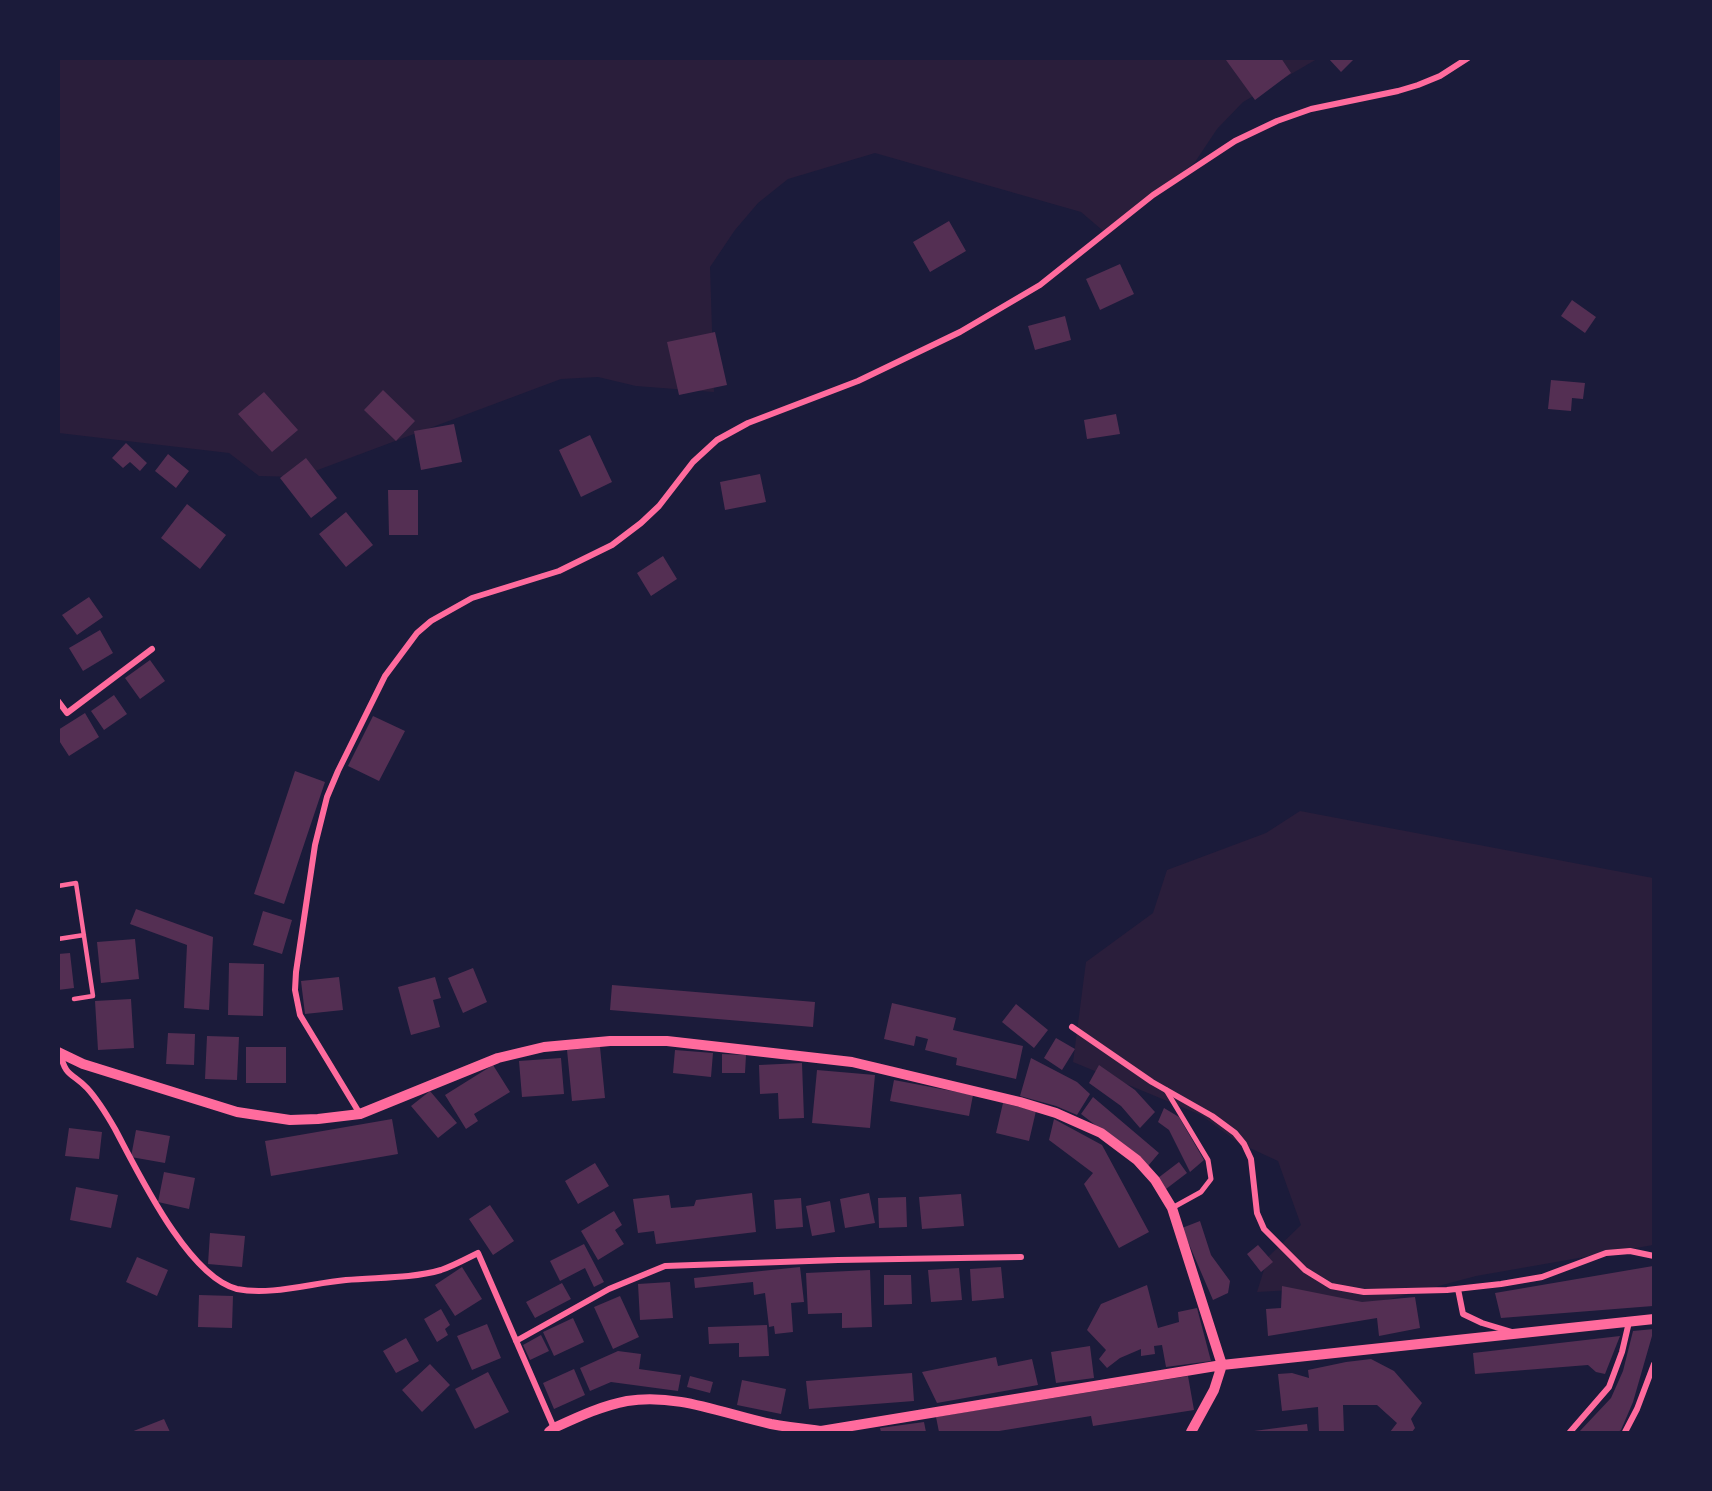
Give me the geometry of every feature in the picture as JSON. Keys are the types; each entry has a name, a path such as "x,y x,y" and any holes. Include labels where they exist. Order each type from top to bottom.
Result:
{"street":[{"path":"360,1113 303,1021 297,1006 296,972 315,845 327,797 378,688 417,633 431,621 462,602 500,588 560,571 612,545 647,517 674,488 693,462 717,440 748,423 858,381 960,332 1040,285 1153,195 1235,141 1277,121 1311,109 1418,85 1440,76 1468,58"},
{"path":"58,701 67,713 152,649"},
{"path":"1072,1027 1166,1090 1224,1124 1240,1139 1251,1159 1260,1223 1268,1235 1314,1277 1331,1286 1364,1292 1458,1289 1542,1277 1606,1253 1630,1251 1653,1256"},
{"path":"60,1053 83,1064 250,1115 290,1120 326,1119 360,1113 498,1058 526,1051 568,1044 639,1040 818,1057 886,1069 1020,1102 1075,1121 1115,1142 1137,1160 1155,1180 1172,1208 1222,1365 1214,1390 1191,1432"},
{"path":"60,1053 65,1071 87,1089 112,1123 151,1194 173,1228 201,1266 218,1280 237,1289 270,1290 345,1280 424,1274 442,1270 478,1253 551,1430 589,1412 612,1405 629,1401 665,1399 773,1424 821,1432 1222,1365 1653,1319"},
{"path":"1166,1090 1208,1160 1211,1179 1201,1192 1172,1208"},
{"path":"516,1341 609,1289 665,1266 1021,1257"},
{"path":"1458,1289 1463,1314 1482,1323 1518,1334"},
{"path":"1570,1432 1609,1387 1622,1352 1629,1322"},
{"path":"1625,1432 1637,1409 1653,1364"}],"lane":[{"path":"58,886 76,883 93,996 74,999"},
{"path":"58,939 84,934"}],"shaded area":[{"path":"59,59 1317,59 1243,102 1217,129 1195,162 1108,235 1081,212 875,153 788,179 758,203 735,230 710,267 714,392 636,386 598,377 561,379 299,477 259,476 229,453 59,433"},
{"path":"1300,811 1653,878 1653,1245 1476,1276 1330,1315 1293,1290 1257,1292 1268,1257 1301,1225 1278,1161 1239,1143 1201,1115 1073,1062 1086,962 1153,913 1167,870 1266,833"}],"building":[{"path":"1229,58 1281,58 1291,73 1255,100 1226,60"},
{"path":"1328,58 1355,58 1341,72"},
{"path":"949,221 966,251 930,272 913,242"},
{"path":"1120,264 1134,294 1100,310 1086,279"},
{"path":"1572,300 1596,317 1585,333 1561,316"},
{"path":"1065,316 1071,340 1035,350 1028,326"},
{"path":"715,332 727,385 679,395 667,342"},
{"path":"1551,380 1585,383 1583,399 1572,398 1571,411 1548,409"},
{"path":"383,390 415,421 396,441 364,410"},
{"path":"264,392 298,430 272,452 238,414"},
{"path":"1116,414 1120,434 1087,439 1084,420"},
{"path":"454,424 462,462 421,470 414,431"},
{"path":"590,435 612,482 581,497 559,450"},
{"path":"126,443 147,463 140,471 130,462 123,468 112,458"},
{"path":"168,454 189,471 176,488 155,471"},
{"path":"306,458 337,498 311,518 280,478"},
{"path":"760,474 766,502 725,510 720,482"},
{"path":"388,490 418,490 418,535 389,535"},
{"path":"187,504 226,535 200,569 161,538"},
{"path":"346,512 373,545 346,567 319,534"},
{"path":"663,556 677,579 651,596 637,573"},
{"path":"89,597 103,617 77,635 62,615"},
{"path":"100,630 113,653 83,671 69,648"},
{"path":"150,660 165,681 140,699 125,678"},
{"path":"114,695 127,714 104,730 91,711"},
{"path":"85,713 99,737 69,756 58,739 58,730"},
{"path":"373,716 405,731 379,781 348,766"},
{"path":"295,771 325,782 284,904 254,894"},
{"path":"136,909 213,937 209,1010 184,1008 187,945 130,924"},
{"path":"263,911 292,920 282,954 253,945"},
{"path":"135,939 139,979 101,983 97,942"},
{"path":"70,953 74,988 58,990 58,954"},
{"path":"229,963 264,964 263,1016 228,1015"},
{"path":"473,968 487,1002 463,1013 448,978"},
{"path":"339,977 343,1010 305,1014 301,981"},
{"path":"435,977 441,998 433,1000 440,1027 411,1035 398,987"},
{"path":"612,985 815,1002 813,1027 610,1010"},
{"path":"131,999 134,1048 98,1050 95,1001"},
{"path":"892,1003 956,1018 953,1030 1023,1046 1016,1079 956,1065 957,1058 925,1050 928,1039 916,1036 914,1046 884,1039"},
{"path":"1016,1004 1048,1030 1034,1048 1002,1022"},
{"path":"168,1033 195,1034 194,1065 166,1064"},
{"path":"207,1036 239,1037 237,1080 205,1079"},
{"path":"1056,1038 1075,1049 1062,1070 1044,1058"},
{"path":"246,1047 286,1047 286,1083 246,1083"},
{"path":"600,1047 605,1098 572,1101 567,1050"},
{"path":"675,1050 713,1053 711,1077 673,1073"},
{"path":"722,1054 746,1055 745,1073 722,1073"},
{"path":"561,1058 564,1094 522,1097 519,1061"},
{"path":"1031,1058 1077,1082 1090,1094 1077,1115 1056,1106 1020,1096"},
{"path":"802,1063 804,1118 779,1119 778,1093 760,1094 759,1065"},
{"path":"493,1065 510,1092 474,1114 478,1121 466,1129 445,1095"},
{"path":"1099,1065 1135,1090 1155,1112 1140,1128 1121,1106 1089,1083"},
{"path":"817,1070 875,1075 870,1128 812,1123"},
{"path":"894,1080 973,1095 969,1116 890,1101"},
{"path":"430,1091 457,1123 438,1138 411,1106"},
{"path":"1093,1097 1159,1153 1148,1166 1081,1114"},
{"path":"1003,1103 1036,1111 1029,1141 996,1133"},
{"path":"1164,1108 1179,1117 1204,1160 1190,1172 1169,1130 1158,1122"},
{"path":"392,1119 398,1154 271,1176 265,1141"},
{"path":"1054,1119 1102,1145 1149,1232 1119,1248 1084,1184 1093,1173 1049,1140"},
{"path":"69,1128 102,1132 99,1159 65,1156"},
{"path":"136,1130 170,1136 165,1163 131,1157"},
{"path":"1179,1162 1187,1173 1166,1189 1158,1178"},
{"path":"595,1163 609,1186 578,1204 565,1181"},
{"path":"164,1172 195,1178 189,1209 158,1202"},
{"path":"76,1187 118,1195 111,1228 70,1220"},
{"path":"752,1193 756,1232 656,1244 654,1231 638,1233 633,1199 669,1195 671,1208 694,1206 696,1200"},
{"path":"869,1193 875,1223 845,1228 840,1199"},
{"path":"961,1194 964,1226 922,1229 919,1197"},
{"path":"906,1197 907,1227 879,1228 878,1198"},
{"path":"801,1198 803,1227 776,1229 774,1200"},
{"path":"830,1201 835,1232 812,1236 806,1206"},
{"path":"490,1205 514,1241 493,1255 469,1219"},
{"path":"614,1211 622,1225 615,1230 624,1244 598,1260 581,1231"},
{"path":"1200,1221 1211,1255 1230,1281 1228,1293 1213,1300 1182,1228"},
{"path":"210,1233 245,1236 242,1267 208,1264"},
{"path":"584,1244 604,1282 594,1287 585,1268 560,1281 550,1261"},
{"path":"1258,1245 1273,1262 1261,1272 1247,1254"},
{"path":"137,1257 168,1270 157,1296 126,1282"},
{"path":"1653,1266 1653,1306 1501,1318 1495,1293"},
{"path":"462,1267 482,1299 455,1316 435,1285"},
{"path":"800,1267 804,1302 791,1303 793,1332 775,1334 774,1326 769,1327 765,1293 754,1295 753,1282 695,1288 694,1278"},
{"path":"1001,1267 1004,1298 972,1301 970,1269"},
{"path":"959,1268 962,1300 931,1302 928,1270"},
{"path":"870,1270 872,1327 842,1328 842,1313 808,1314 806,1273"},
{"path":"884,1275 911,1275 912,1304 884,1305"},
{"path":"670,1282 673,1318 640,1320 638,1284"},
{"path":"562,1283 571,1299 535,1318 526,1302"},
{"path":"1147,1285 1158,1328 1179,1322 1178,1312 1197,1308 1211,1361 1166,1367 1162,1345 1154,1346 1155,1354 1141,1356 1141,1349 1120,1358 1107,1368 1099,1359 1106,1350 1087,1330 1101,1304"},
{"path":"1282,1286 1362,1302 1415,1297 1420,1328 1379,1336 1377,1318 1268,1336 1266,1309 1281,1308"},
{"path":"199,1295 233,1296 232,1328 198,1327"},
{"path":"620,1296 639,1337 613,1349 594,1307"},
{"path":"441,1309 450,1325 445,1329 448,1335 437,1342 424,1319"},
{"path":"573,1318 584,1342 554,1356 543,1332"},
{"path":"487,1324 501,1358 472,1370 457,1336"},
{"path":"767,1325 769,1356 739,1357 739,1343 709,1344 708,1327"},
{"path":"1654,1329 1633,1402 1621,1430 1618,1432 1579,1432 1611,1398 1623,1371 1633,1331"},
{"path":"541,1335 549,1351 530,1360 523,1345"},
{"path":"1620,1336 1605,1374 1596,1372 1588,1365 1475,1374 1473,1353"},
{"path":"406,1338 419,1361 396,1373 383,1351"},
{"path":"1090,1346 1094,1378 1056,1383 1051,1352"},
{"path":"618,1351 641,1354 639,1369 681,1375 678,1391 611,1382 590,1391 580,1368"},
{"path":"996,1357 998,1366 1032,1359 1038,1385 937,1403 922,1372"},
{"path":"1371,1359 1394,1371 1422,1403 1411,1419 1415,1428 1412,1432 1390,1432 1397,1423 1377,1405 1343,1405 1344,1432 1319,1432 1318,1407 1282,1411 1278,1374 1292,1373 1309,1378 1308,1370"},
{"path":"430,1364 450,1385 422,1412 402,1390"},
{"path":"574,1369 585,1395 554,1409 543,1383"},
{"path":"488,1372 509,1412 475,1429 455,1389"},
{"path":"912,1373 914,1401 809,1409 806,1381"},
{"path":"690,1376 713,1382 710,1393 687,1387"},
{"path":"1188,1376 1194,1410 1093,1426 1091,1416 993,1432 939,1432 936,1417"},
{"path":"742,1380 786,1389 781,1414 737,1405"},
{"path":"164,1419 170,1432 131,1432"},
{"path":"924,1422 926,1432 881,1432 880,1428"},
{"path":"1307,1424 1308,1432 1254,1432 1254,1431"}]}
